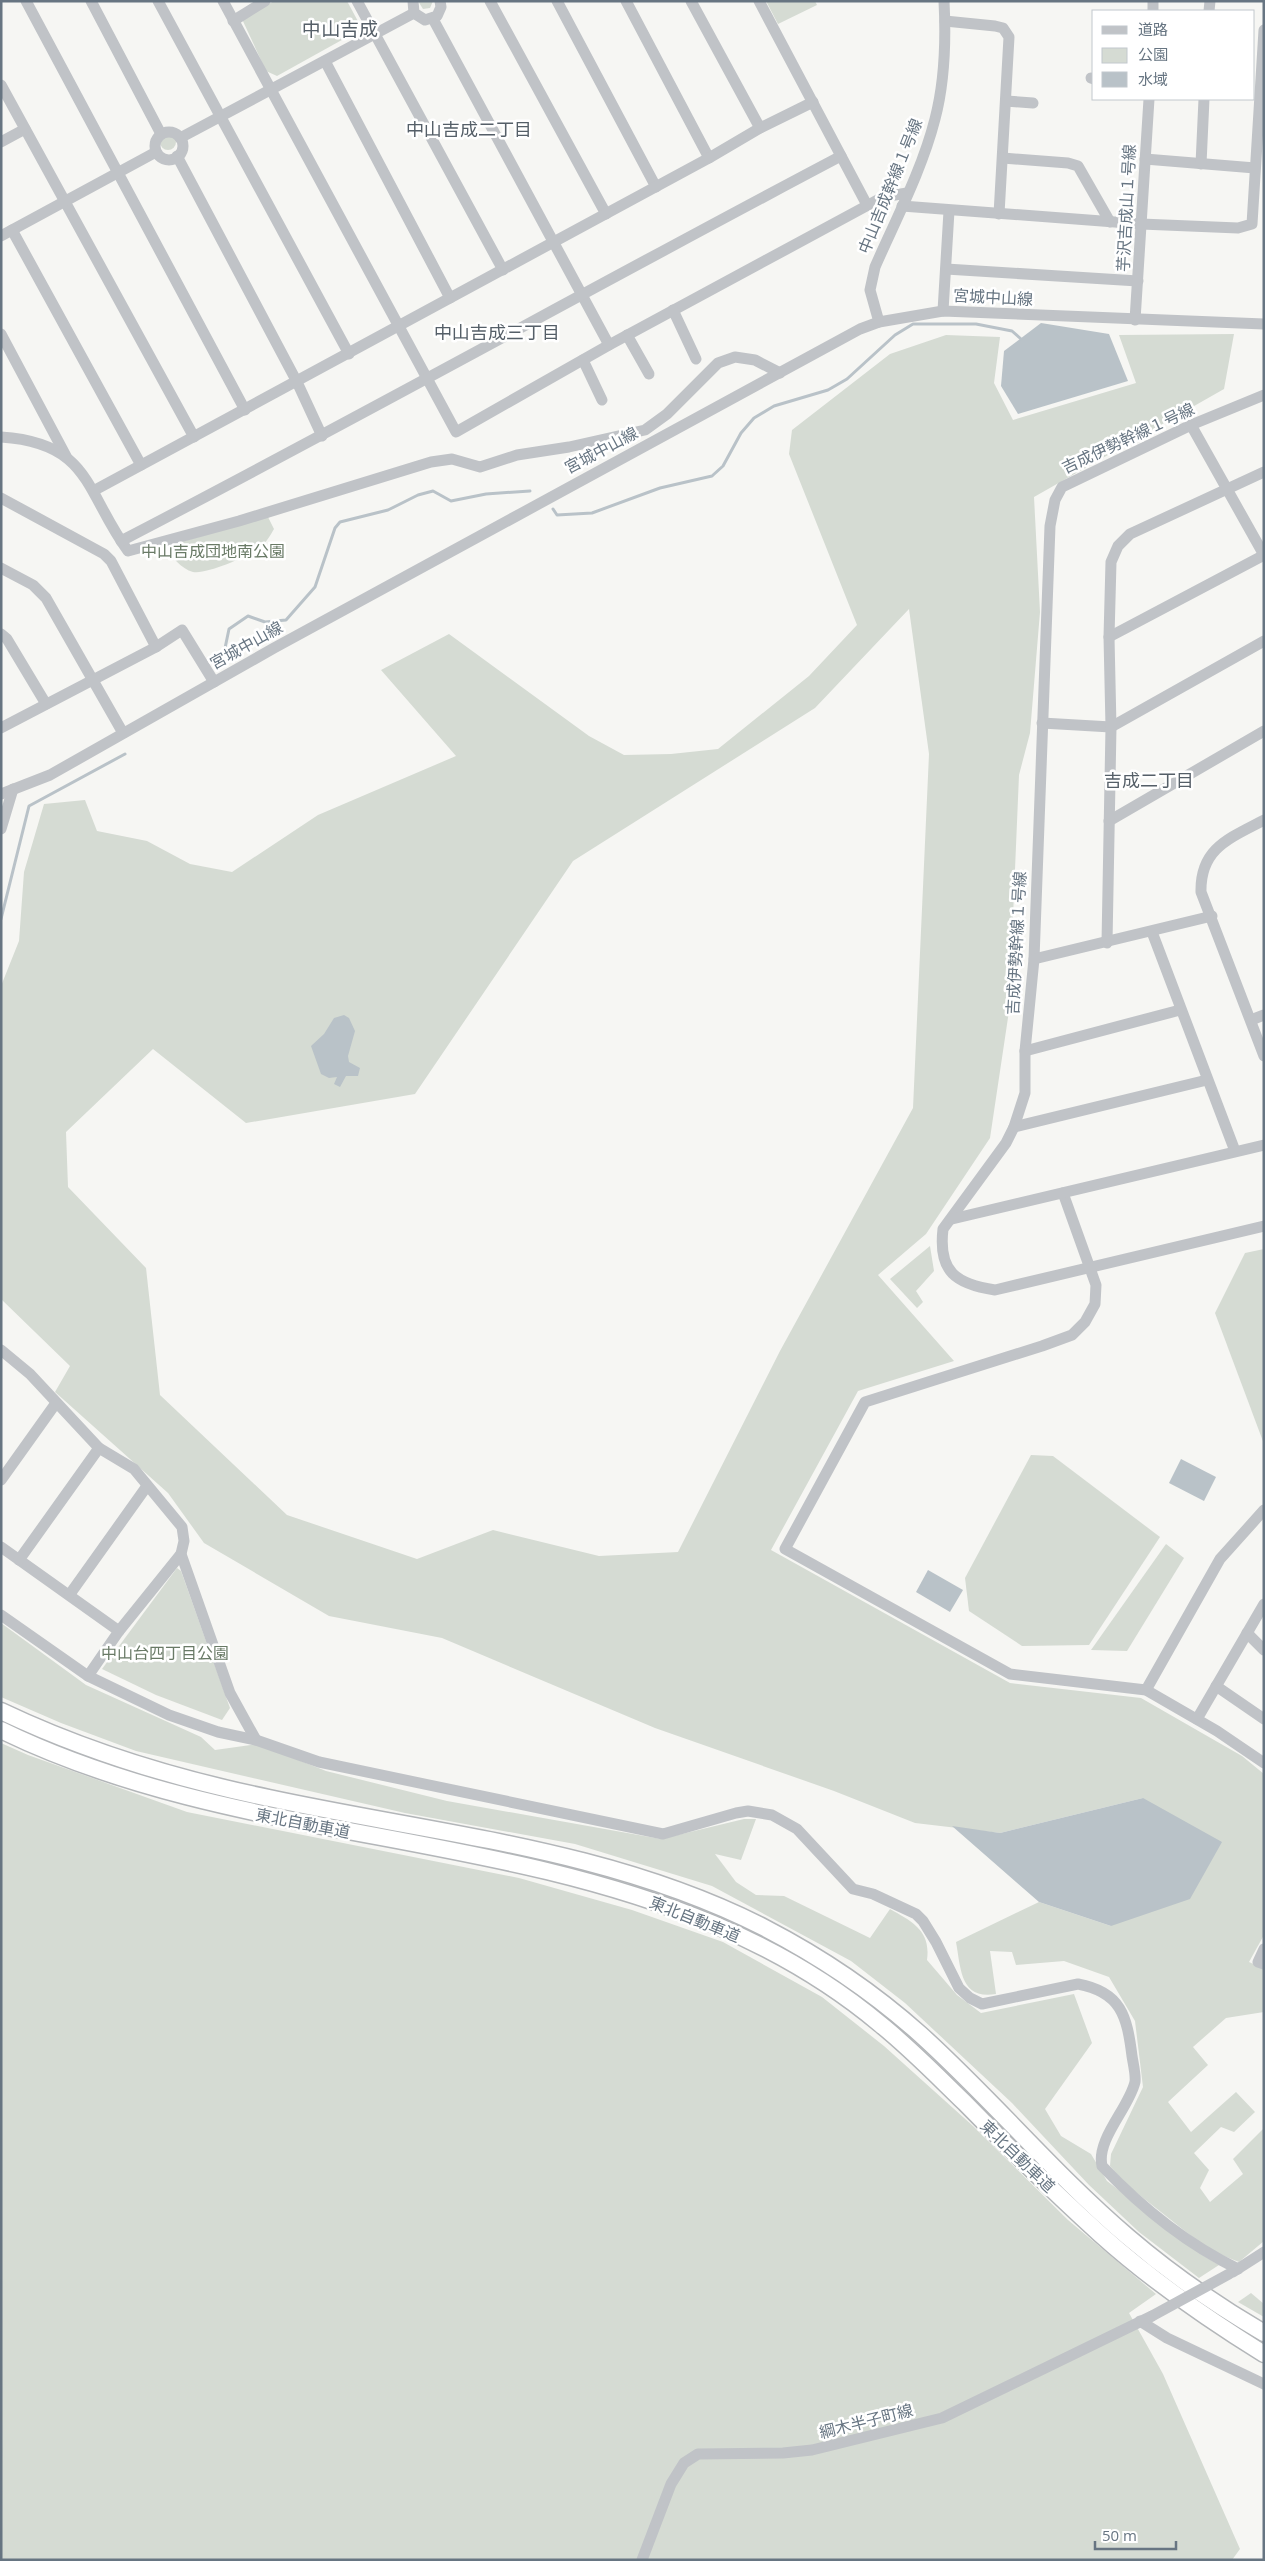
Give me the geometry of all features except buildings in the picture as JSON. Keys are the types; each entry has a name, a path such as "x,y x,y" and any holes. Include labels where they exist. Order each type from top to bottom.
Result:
{"highway":[{"name":"東北自動車道","path":"1,1711 85,1747 172,1775 269,1798 540,1850 609,1868 673,1888 765,1928 842,1973 918,2032 1077,2190 1128,2237 1208,2298 1264,2333"},
{"name":"東北自動車道","path":"1,1730 78,1764 169,1793 276,1818 513,1862 563,1874 652,1901 713,1924 753,1943 825,1984 879,2022 926,2064 1104,2238 1168,2291 1264,2354"}],"street":[{"path":"26,1 245,410"},
{"path":"91,1 161,134"},
{"path":"158,1 349,354"},
{"path":"223,1 456,432 627,335 867,205 883,197 907,193"},
{"path":"234,21 265,1"},
{"path":"356,1 504,270"},
{"path":"413,1 414,13"},
{"path":"414,13 425,20 433,19 440,12 440,1"},
{"path":"490,1 606,214"},
{"path":"557,1 656,187"},
{"path":"626,1 709,158"},
{"path":"691,1 760,128"},
{"path":"759,1 867,205"},
{"name":"中山吉成幹線１号線","path":"878,322 870,283 875,267 924,154 936,118 944,58 944,1"},
{"path":"180,138 414,13"},
{"path":"433,19 609,345"},
{"path":"945,21 1003,28 1009,37 1010,48 999,214"},
{"path":"902,206 1141,224 1238,228 1252,224 1264,30"},
{"path":"325,61 450,298"},
{"path":"1,85 194,437"},
{"name":"芋沢吉成山１号線","path":"1135,320 1148,100"},
{"path":"1200,164 1204,100"},
{"path":"1006,101 1033,103"},
{"path":"95,490 400,327 709,158 760,128 813,102"},
{"path":"1,142 25,129"},
{"path":"173,132 180,138 182,150 177,156 166,160 156,152 156,140 161,134 173,132"},
{"path":"141,466 6,233 156,152"},
{"path":"177,156 297,382 322,436"},
{"path":"120,541 322,436 581,293 841,156"},
{"path":"1003,158 1068,163 1078,166 1110,222"},
{"path":"1145,159 1255,168"},
{"path":"944,311 949,211"},
{"path":"946,269 1138,281"},
{"path":"673,310 696,359"},
{"name":"宮城中山線","path":"1,794 50,775 577,481 860,329 878,322 944,311 1264,324"},
{"path":"1,334 66,456"},
{"path":"627,335 649,374"},
{"path":"1,437 44,444 66,456 84,474 95,490 120,541 128,551 239,521 432,462 452,459 480,467 517,455 569,447 645,430 667,414 718,364 735,357 755,360 780,373"},
{"path":"583,360 602,400"},
{"name":"吉成伊勢幹線１号線","path":"1264,396 1191,425 1062,487 1055,500 1050,526 1034,959 1025,1051 1025,1093 1014,1127 1006,1143 943,1229 941,1245 946,1266 957,1279 978,1287 996,1290 1264,1226"},
{"path":"1109,637 1264,555 1191,425"},
{"path":"1107,943 1111,727 1109,637 1111,562 1118,546 1130,534 1264,472"},
{"path":"1,498 104,554 111,561 156,647"},
{"path":"1,568 33,585 46,598 123,734"},
{"path":"1,728 156,647 182,630 214,682"},
{"path":"1,634 16,653 46,704"},
{"path":"1042,722 1111,727 1264,641"},
{"path":"1109,821 1264,731"},
{"path":"1,830 13,790"},
{"path":"1264,820 1224,842 1208,858 1201,874 1202,892 1264,1056"},
{"path":"1034,959 1107,943 1212,916"},
{"path":"1152,932 1235,1151"},
{"path":"1025,1051 1180,1010"},
{"path":"1251,1020 1264,1015"},
{"path":"1014,1127 1207,1080"},
{"path":"952,1219 1264,1145"},
{"path":"1063,1193 1096,1285 1094,1304 1085,1322 1072,1335 865,1402 785,1549 1010,1674 1146,1690 1197,1719 1264,1763"},
{"path":"1,1350 30,1374 100,1448 134,1470 182,1527 184,1541 181,1554 119,1631 88,1676"},
{"path":"1,1480 56,1403"},
{"path":"19,1560 100,1448"},
{"path":"70,1594 147,1486"},
{"path":"1146,1690 1220,1560 1264,1510"},
{"path":"1,1546 119,1631"},
{"path":"181,1554 230,1693 256,1740"},
{"path":"1197,1719 1264,1604"},
{"path":"1,1615 88,1676 169,1715 218,1732 256,1740 319,1762 663,1834 736,1812 748,1810 772,1815 797,1829 853,1889 905,1907 923,1920 959,1988 970,1998 982,2004 1078,1984 1103,1992 1110,1997 1122,2012 1130,2046 1135,2082 1101,2152 1102,2166 1128,2194 1207,2254 1234,2272"},
{"path":"1247,1633 1264,1650"},
{"path":"1216,1686 1264,1719"},
{"path":"1264,1949 1258,1962 1264,1964"},
{"name":"綱木半子町線","path":"642,2560 671,2484 684,2463 698,2454 783,2453 812,2450 942,2418 1152,2316 1234,2272 1264,2252"},
{"path":"1140,2321 1167,2338 1264,2384"}],"green space":[{"path":"274,1 347,1 360,25 358,31 277,76 266,71 242,19"},
{"path":"418,1 433,1 430,8 423,9"},
{"path":"766,1 815,1 817,5 778,24"},
{"path":"168,134 176,142 168,150 160,142"},
{"path":"1234,334 1224,389 1034,497 1040,612 1030,733 1019,775 1009,1011 990,1138 926,1234 878,1275 954,1361 858,1391 771,1550 1010,1683 1141,1698 1242,1756 1264,1774 1264,1935 1249,1962 1264,1969 1264,2012 1226,2018 1193,2047 1208,2065 1168,2102 1191,2132 1236,2092 1255,2112 1234,2132 1221,2127 1194,2153 1209,2170 1200,2188 1210,2202 1243,2174 1233,2159 1264,2128 1264,2241 1239,2262 1209,2250 1128,2186 1110,2166 1111,2154 1143,2087 1135,2021 1109,1977 1064,1961 1016,1965 1012,1952 990,1951 996,1994 984,1995 975,1992 969,1987 961,1972 956,1942 1039,1902 1111,1926 1143,1798 1000,1833 915,1823 834,1791 655,1728 442,1638 329,1616 204,1543 168,1493 55,1392 70,1366 1,1299 1,986 19,941 24,872 44,804 85,800 97,831 147,841 190,864 232,872 318,815 456,756 381,670 449,634 589,736 624,755 671,754 718,749 809,676 857,625 789,454 792,430 890,354 946,335 1000,337 994,383 1013,420 1136,383 1119,335","holes":["909,609 929,754 913,1108 780,1351 678,1552 599,1556 493,1530 417,1559 287,1515 160,1395 146,1268 68,1187 66,1132 153,1049 246,1123 415,1094 573,861 815,708"]},
{"name":"中山吉成団地南公園","path":"268,517 274,529 261,546 237,560 207,571 193,572 185,568 163,547"},
{"path":"930,1246 934,1271 916,1291 923,1302 917,1308 890,1279"},
{"path":"1264,1249 1264,1444 1215,1313 1245,1253"},
{"path":"1031,1455 1053,1456 1160,1537 1089,1645 1022,1646 969,1611 965,1578"},
{"path":"1166,1544 1184,1558 1127,1651 1091,1650"},
{"name":"中山台四丁目公園","path":"177,1568 181,1571 230,1708 222,1720 156,1695 102,1669"},
{"path":"1,1623 86,1685 201,1737 215,1750 258,1744 326,1771 447,1801 661,1839 744,1819 756,1819 741,1860 715,1854 736,1882 756,1895 784,1896 870,1938 890,1909 919,1928 928,1950 927,1960 957,1995 981,2013 1074,1994 1092,2043 1045,2109 1061,2136 1091,2154 1107,2181 1204,2256 1219,2265 1199,2278 1139,2232 1089,2185 1012,2103 905,2003 851,1961 712,1886 575,1844 405,1813 136,1751 61,1723 1,1697"},
{"path":"1,1743 28,1755 187,1812 519,1878 632,1910 723,1942 822,1997 884,2046 973,2126 1068,2220 1156,2294 1129,2313 1163,2374 1240,2549 1232,2560 1,2560"},
{"path":"1251,2293 1264,2304 1264,2317 1238,2302"}],"water":[{"path":"1041,323 1109,334 1128,381 1018,414 1001,386 1004,351"},
{"path":"344,1015 349,1018 355,1031 348,1056 349,1062 360,1068 358,1076 346,1076 340,1087 334,1084 337,1077 329,1078 321,1074 311,1046 324,1034 334,1018"},
{"path":"1181,1459 1216,1477 1204,1501 1169,1483"},
{"path":"928,1570 963,1590 950,1612 916,1592"},
{"path":"1143,1798 1222,1842 1190,1899 1111,1926 1039,1902 952,1826 1000,1833"}],"waterway":[{"path":"553,509 557,515 592,513 660,488 712,476 723,466 741,433 754,418 774,406 828,390 847,379 895,335 913,324 976,324 1012,331 1021,339"},
{"path":"224,653 229,629 248,616 265,622 286,620 315,587 335,528 340,522 388,510 418,495 433,491 451,501 486,494 530,491"},
{"path":"1,919 29,806 125,754"}],"district":[{"name":"中山吉成","path":"340,29"},
{"name":"中山吉成二丁目","path":"469,129"},
{"name":"中山吉成三丁目","path":"497,332"},
{"name":"吉成二丁目","path":"1149,780"}]}
